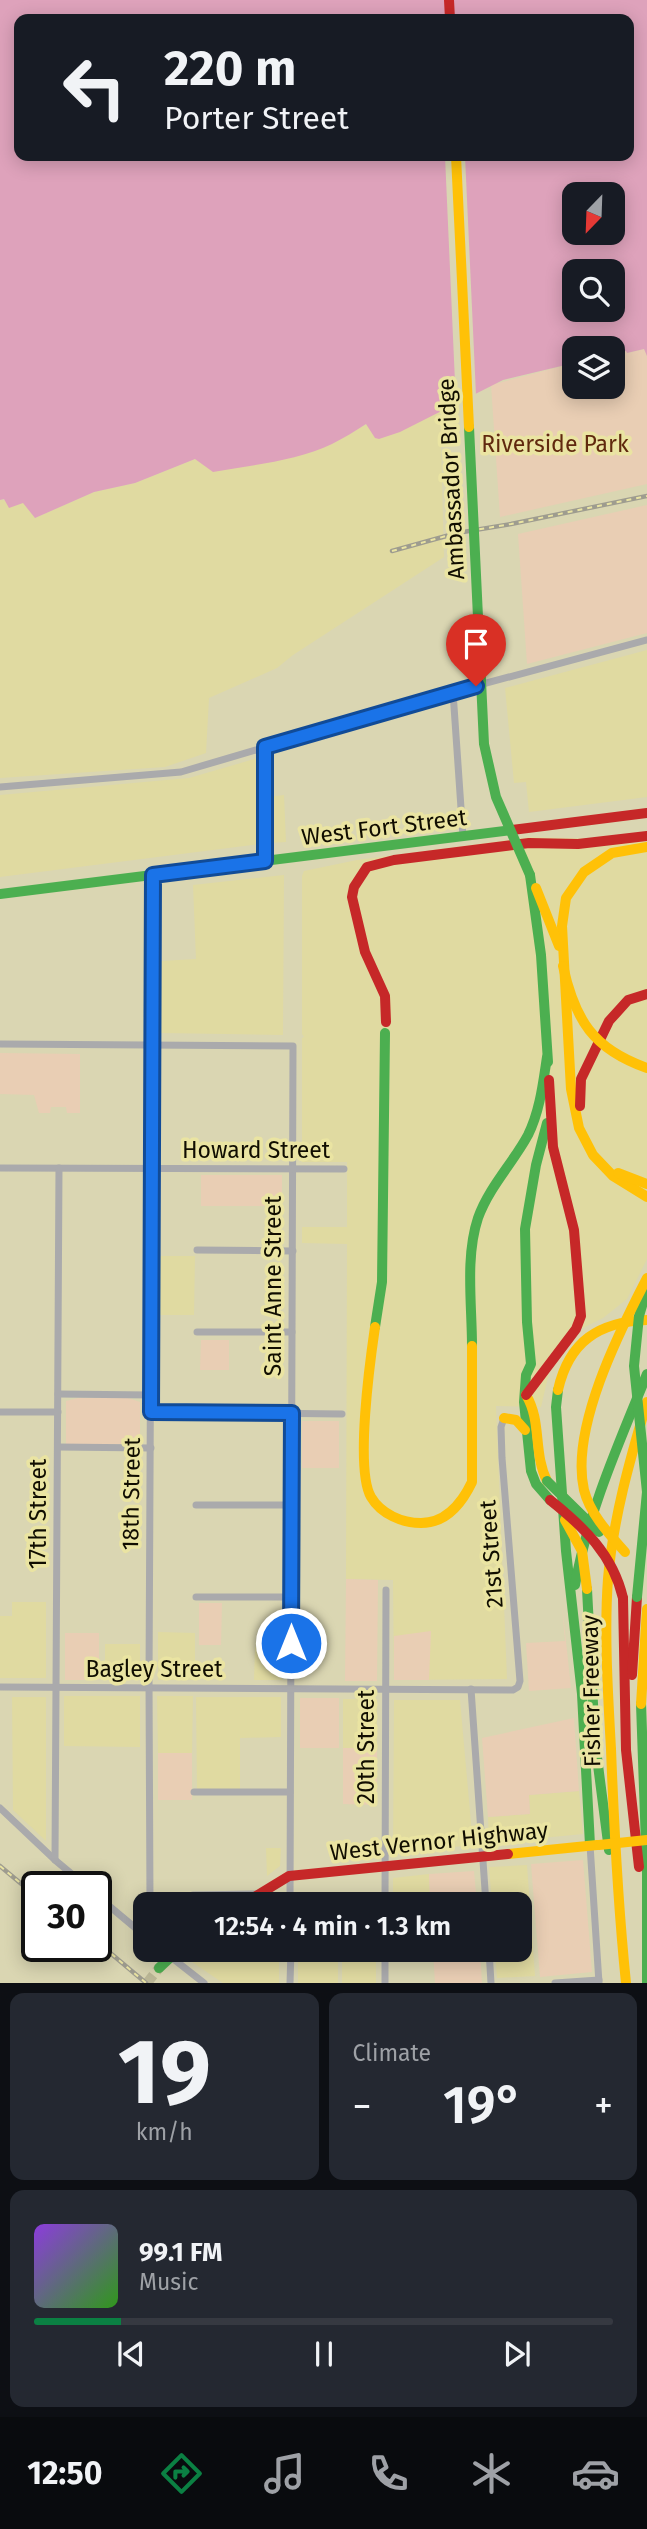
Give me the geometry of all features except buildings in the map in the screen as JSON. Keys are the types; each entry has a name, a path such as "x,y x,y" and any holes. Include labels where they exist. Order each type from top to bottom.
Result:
{"main road":[{"name":"Ambassador Bridge","path":"456,161 484,744 496,797 530,875"},
{"name":"West Fort Street","path":"0,894 647,813"},
{"path":"547,1057 534,1121 480,1210 473,1238 472,1482 466,1497 447,1515 422,1523 403,1521 377,1505 367,1489 364,1473 366,1386 382,1282 386,1027 385,996 365,952 352,893 367,867 394,860 529,843 578,844 647,836"},
{"path":"647,847 621,850 597,862 575,883 564,906 562,926 571,1089 579,1128 601,1164 620,1182 647,1197"},
{"path":"530,875 558,944 570,999 585,1027 609,1051 647,1068"},
{"path":"504,1418 525,1398 581,1319 574,1230 553,1147 541,955 530,875"},
{"path":"563,966 576,1001 593,1024 617,1046 647,1060"},
{"path":"579,1128 581,1079 592,1052 609,1021 628,1000 647,994"},
{"path":"550,1102 525,1236 531,1362 526,1375 527,1440 531,1471 536,1484 569,1524 580,1545 585,1564 595,1742 618,1901"},
{"path":"601,1164 647,1184"},
{"path":"625,1552 601,1525 588,1502 581,1479 580,1455 584,1435 610,1361 647,1278"},
{"path":"632,1794 631,1684 647,1510 632,1370 638,1324 647,1289"},
{"path":"594,1845 582,1694 566,1551 556,1407 560,1377 573,1351 595,1331 615,1322 647,1320"},
{"path":"573,1603 582,1546 616,1450 647,1374"},
{"path":"525,1398 533,1403 537,1458 547,1480 598,1532 625,1552 647,1562"},
{"name":"Fisher Freeway","path":"626,1983 618,1901 607,1667 608,1580 618,1512 647,1402"},
{"path":"504,1418 511,1417 520,1422 527,1440"},
{"path":"549,1500 567,1513 606,1554 619,1579 623,1598 624,1716 646,1940"},
{"path":"647,1609 641,1691 647,1873 647,1983"},
{"name":"West Vernor Highway","path":"261,1892 289,1876 647,1840"},
{"path":"159,1968 163,1962"}],"street":[{"path":"0,787 181,772 453,692 647,640"},
{"path":"453,692 463,836"},
{"path":"265,747 265,861"},
{"name":"18th Street","path":"150,1892 153,875"},
{"path":"0,1044 152,1045"},
{"name":"Saint Anne Street","path":"152,1045 293,1045 290,1892"},
{"name":"Howard Street","path":"0,1168 344,1170"},
{"name":"17th Street","path":"55,1860 59,1168"},
{"path":"197,1250 293,1251"},
{"path":"197,1332 292,1332"},
{"path":"58,1394 151,1395"},
{"path":"0,1412 58,1412"},
{"path":"151,1412 342,1414"},
{"name":"21st Street","path":"504,1418 501,1427 502,1458 520,1681 518,1687"},
{"path":"58,1447 151,1448"},
{"path":"196,1505 292,1505"},
{"name":"20th Street","path":"385,1892 386,1590"},
{"path":"196,1597 292,1597"},
{"name":"Bagley Street","path":"0,1687 513,1690 518,1687"},
{"path":"471,1689 485,1892"},
{"path":"194,1792 290,1792"},
{"path":"0,1808 68,1871"},
{"path":"555,1983 599,1981 594,1845"},
{"path":"112,1908 133,1926"},
{"path":"181,1962 204,1983"},
{"path":"290,1962 290,1983"},
{"path":"385,1962 385,1983"},
{"path":"490,1962 491,1983"}],"shaded area":[{"path":"0,0 647,0 647,356 644,349 625,351 625,336 562,336 562,366 503,380 400,432 379,439 375,438 366,424 336,442 304,455 213,472 195,459 135,483 94,492 35,518 23,503 9,508 4,499 0,500"},
{"path":"440,410 444,557 277,668 209,698 206,753 165,767 0,778 0,500 23,502 35,518 94,492 135,483 195,459 263,463 314,451 367,424 376,438 415,424"},
{"path":"647,650 647,797 529,812 526,782 514,783 505,688"},
{"path":"258,758 259,844 0,877 0,795 189,778"},
{"path":"284,795 286,842 269,843 269,797"},
{"path":"531,837 647,840 647,1259 627,1299 603,1318 581,1329 549,1373 541,1407 496,1406 507,1679 394,1680 393,1580 346,1579 347,1244 302,1243 302,1227 347,1227 347,1162 302,1162 302,876 304,871 357,860"},
{"path":"284,875 283,1035 161,1033 161,961 196,959 193,885"},
{"path":"160,1256 195,1256 194,1315 159,1315"},
{"path":"12,1602 46,1602 46,1678 0,1678 0,1616 12,1616"},
{"path":"158,1632 195,1633 195,1680 158,1680"},
{"path":"105,1644 140,1644 140,1679 105,1679"},
{"path":"255,1647 281,1647 282,1680 254,1680"},
{"path":"64,1696 140,1696 140,1747 64,1746"},
{"path":"157,1696 193,1696 192,1753 158,1753"},
{"path":"12,1697 46,1697 46,1841 13,1810"},
{"path":"196,1697 281,1697 281,1737 240,1738 240,1789 197,1789"},
{"path":"343,1699 377,1699 377,1748 343,1748"},
{"path":"394,1700 460,1700 473,1845 393,1853"},
{"path":"579,1791 583,1834 489,1843 488,1817 530,1814 529,1795"},
{"path":"266,1848 281,1848 280,1866 267,1876"},
{"path":"527,1865 529,1892 491,1892 489,1867"},
{"path":"429,1874 430,1892 393,1892 393,1878"},
{"path":"532,1934 535,1976 497,1978 496,1962 532,1962"},
{"path":"192,1962 279,1962 279,1983 223,1983"},
{"path":"298,1962 338,1962 338,1983 298,1983"},
{"path":"342,1962 376,1962 376,1983 342,1983"}],"green space":[{"name":"Riverside Park","path":"644,349 647,356 647,484 500,517 491,385 562,366 562,399 625,399 625,351 628,353"},
{"name":"Riverside Park","path":"647,505 647,633 527,664 518,534"},
{"path":"0,1053 80,1054 80,1113 67,1113 66,1107 51,1107 50,1113 39,1113 34,1095 0,1094"},
{"path":"201,1175 282,1175 282,1206 201,1206"},
{"path":"201,1340 229,1340 229,1370 200,1370"},
{"path":"78,1398 128,1398 140,1402 140,1444 66,1444 66,1401"},
{"path":"302,1421 339,1421 339,1468 302,1468"},
{"path":"346,1579 378,1580 377,1681 345,1681"},
{"path":"199,1603 222,1603 221,1645 199,1645"},
{"path":"562,1604 571,1688 529,1691 526,1643 565,1641"},
{"path":"431,1631 429,1680 394,1680 394,1636"},
{"path":"65,1633 99,1633 99,1680 65,1680"},
{"path":"300,1698 339,1698 339,1748 300,1748"},
{"path":"574,1718 579,1791 529,1795 530,1814 488,1817 482,1738"},
{"path":"343,1748 377,1748 377,1805 343,1804"},
{"path":"158,1753 192,1753 192,1800 158,1800"},
{"path":"583,1860 592,1972 540,1977 531,1864"},
{"path":"474,1871 476,1892 430,1892 429,1874"},
{"path":"434,1962 481,1962 482,1983 435,1983"}],"pier":[{"path":"445,161 465,161 476,395 456,405"}],"tunnel":[{"path":"147,1983 159,1968"}],"railway":[{"path":"392,551 457,533 647,496"},
{"path":"0,1866 21,1884"},
{"path":"112,1954 146,1983"}],"traffic: fast":[{"path":"469,427 484,744 496,797 530,875"},
{"path":"0,894 512,830"},
{"path":"530,875 541,955 548,1062"},
{"path":"375,1327 382,1282 385,1033"},
{"path":"472,1346 470,1265 474,1233 488,1196 532,1126 547,1057"},
{"path":"547,1123 536,1165 525,1229 527,1322 531,1364 526,1375 524,1402 531,1471 536,1484 550,1500"},
{"path":"637,1597 647,1492 634,1366 639,1316 647,1289"},
{"path":"575,1585 596,1504 647,1374"},
{"path":"558,1390 556,1407 566,1551 582,1694 590,1845"},
{"path":"547,1481 599,1532"},
{"path":"587,1589 595,1742 609,1850"},
{"path":"641,1704 647,1873 647,1983"},
{"path":"159,1968 165,1962"}],"traffic: slow":[{"path":"456,161 469,427"},
{"path":"647,847 612,853 584,872 566,898 562,926 571,1089 579,1128 593,1155 613,1176 647,1197"},
{"path":"536,888 559,946"},
{"path":"563,966 574,1002 589,1030 613,1052 647,1068"},
{"path":"618,1173 647,1184"},
{"path":"625,1552 601,1523 587,1499 582,1466 584,1439 600,1381 623,1325 647,1278"},
{"path":"558,1390 570,1359 589,1337 614,1325 647,1320"},
{"path":"375,1327 365,1415 366,1483 371,1497 380,1508 407,1521 430,1522 446,1516 458,1504 472,1482 472,1346"},
{"path":"526,1395 534,1415 540,1459 547,1481"},
{"path":"626,1983 613,1808 607,1599 610,1557 618,1512 647,1402"},
{"path":"504,1418 516,1420 525,1430"},
{"path":"565,1520 582,1551 587,1589"},
{"path":"641,1704 647,1609"},
{"path":"599,1845 647,1840"},
{"path":"508,1854 597,1845"}],"traffic: jam":[{"path":"449,0 450,14"},
{"path":"512,830 647,813"},
{"path":"386,1022 385,996 365,952 352,897 354,887 367,867 394,860 529,843 578,844 647,836"},
{"path":"580,1106 581,1079 609,1021 628,1000 647,994"},
{"path":"526,1395 576,1329 581,1316 574,1230 553,1147 549,1080"},
{"path":"550,1500 596,1543 612,1568 623,1598"},
{"path":"632,1675 637,1597"},
{"path":"623,1598 626,1750 639,1867"},
{"path":"263,1892 289,1876 508,1854"}],"route":[{"path":"291,1643 292,1413 151,1412 153,875 265,861 265,747 476,686"}]}
